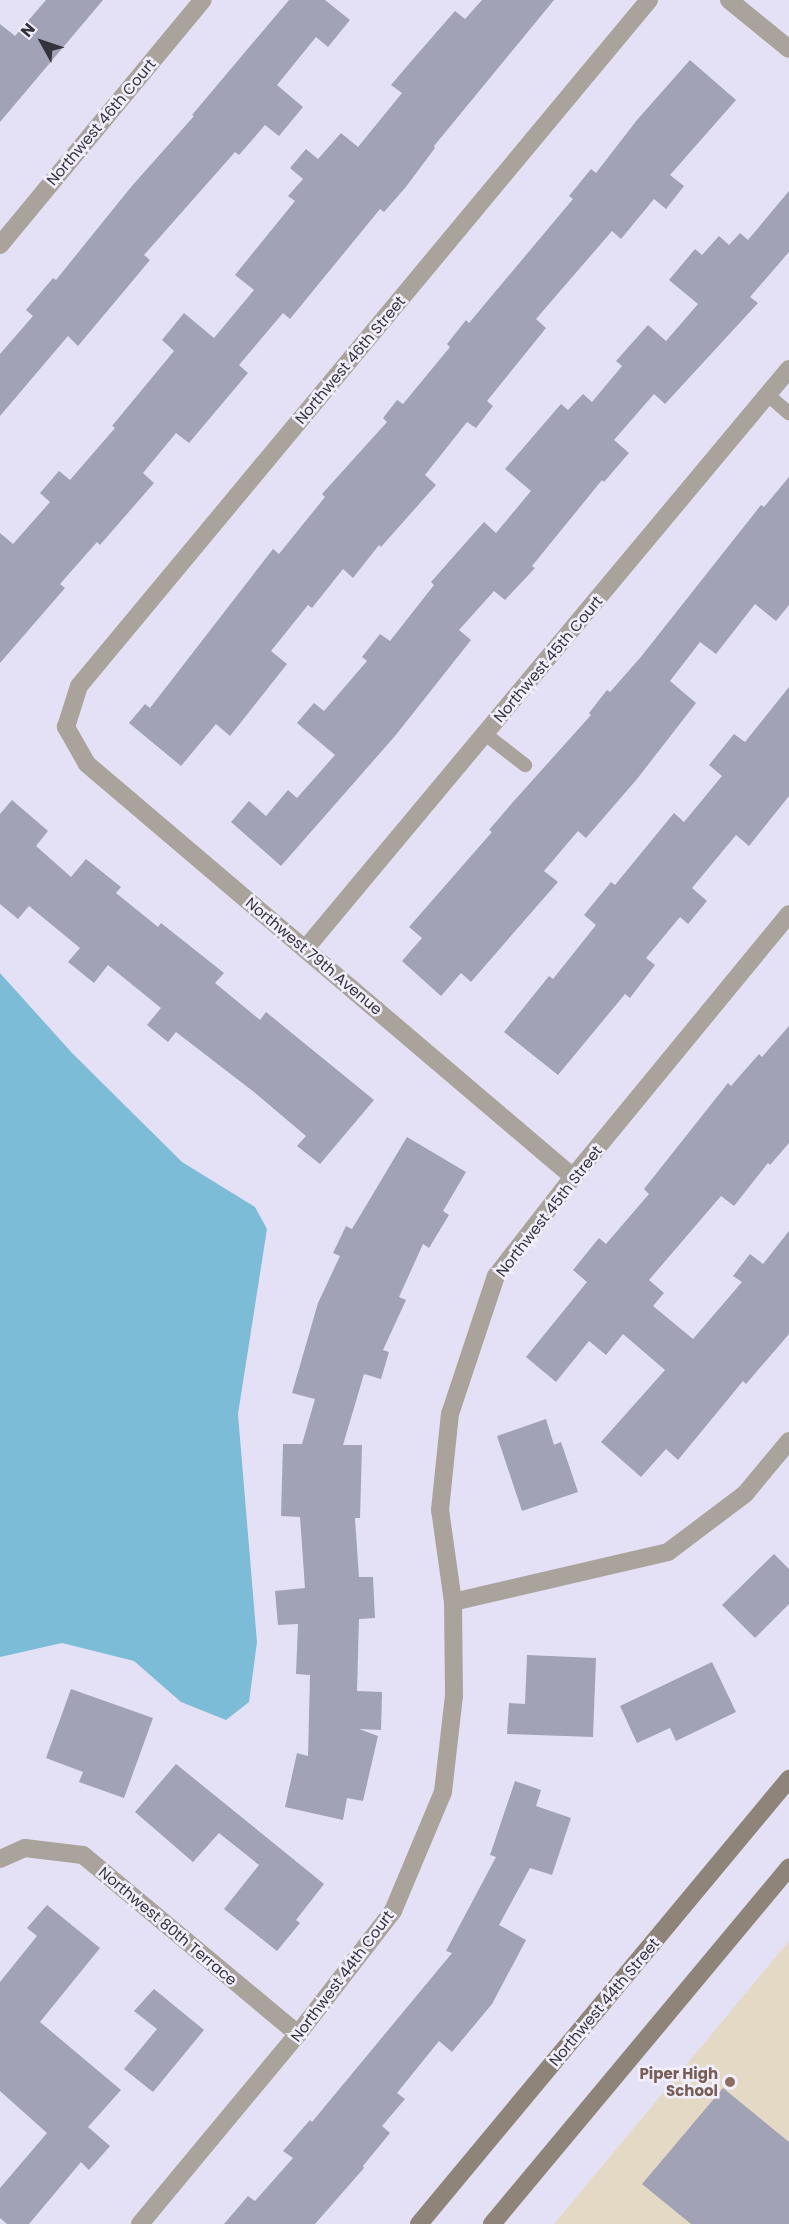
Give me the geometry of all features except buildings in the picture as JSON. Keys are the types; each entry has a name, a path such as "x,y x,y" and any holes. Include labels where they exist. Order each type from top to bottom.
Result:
{"street":[{"name":"Northwest 46th Court","path":"0,245 203,0"},
{"name":"Northwest 46th Street","path":"66,727 79,686 649,0"},
{"path":"729,0 789,49"},
{"name":"Northwest 45th Court","path":"306,948 789,369"},
{"name":"Northwest 79th Avenue","path":"66,727 87,764 573,1177"},
{"name":"Northwest 45th Street","path":"453,1602 440,1510 450,1414 496,1276 573,1177 789,914"},
{"path":"453,1602 668,1552 745,1494 789,1441"},
{"name":"Northwest 44th Court","path":"140,2224 298,2034 393,1911 443,1792 454,1696 453,1602"},
{"name":"Northwest 44th Street","path":"419,2224 789,1779"},
{"name":"Northwest 80th Terrace","path":"0,1859 25,1848 83,1855 298,2034"},
{"path":"492,2224 789,1868"}],"lane":[{"path":"768,395 789,412"},
{"path":"485,734 525,765"}],"shaded area":[{"name":"Piper High School","path":"789,1941 789,2224 554,2224"}],"water":[{"path":"0,973 72,1053 182,1162 255,1207 267,1229 238,1414 257,1642 249,1702 226,1720 181,1702 134,1661 62,1643 0,1657"}],"place":[{"name":"Piper High School","path":"730,2082"}]}
